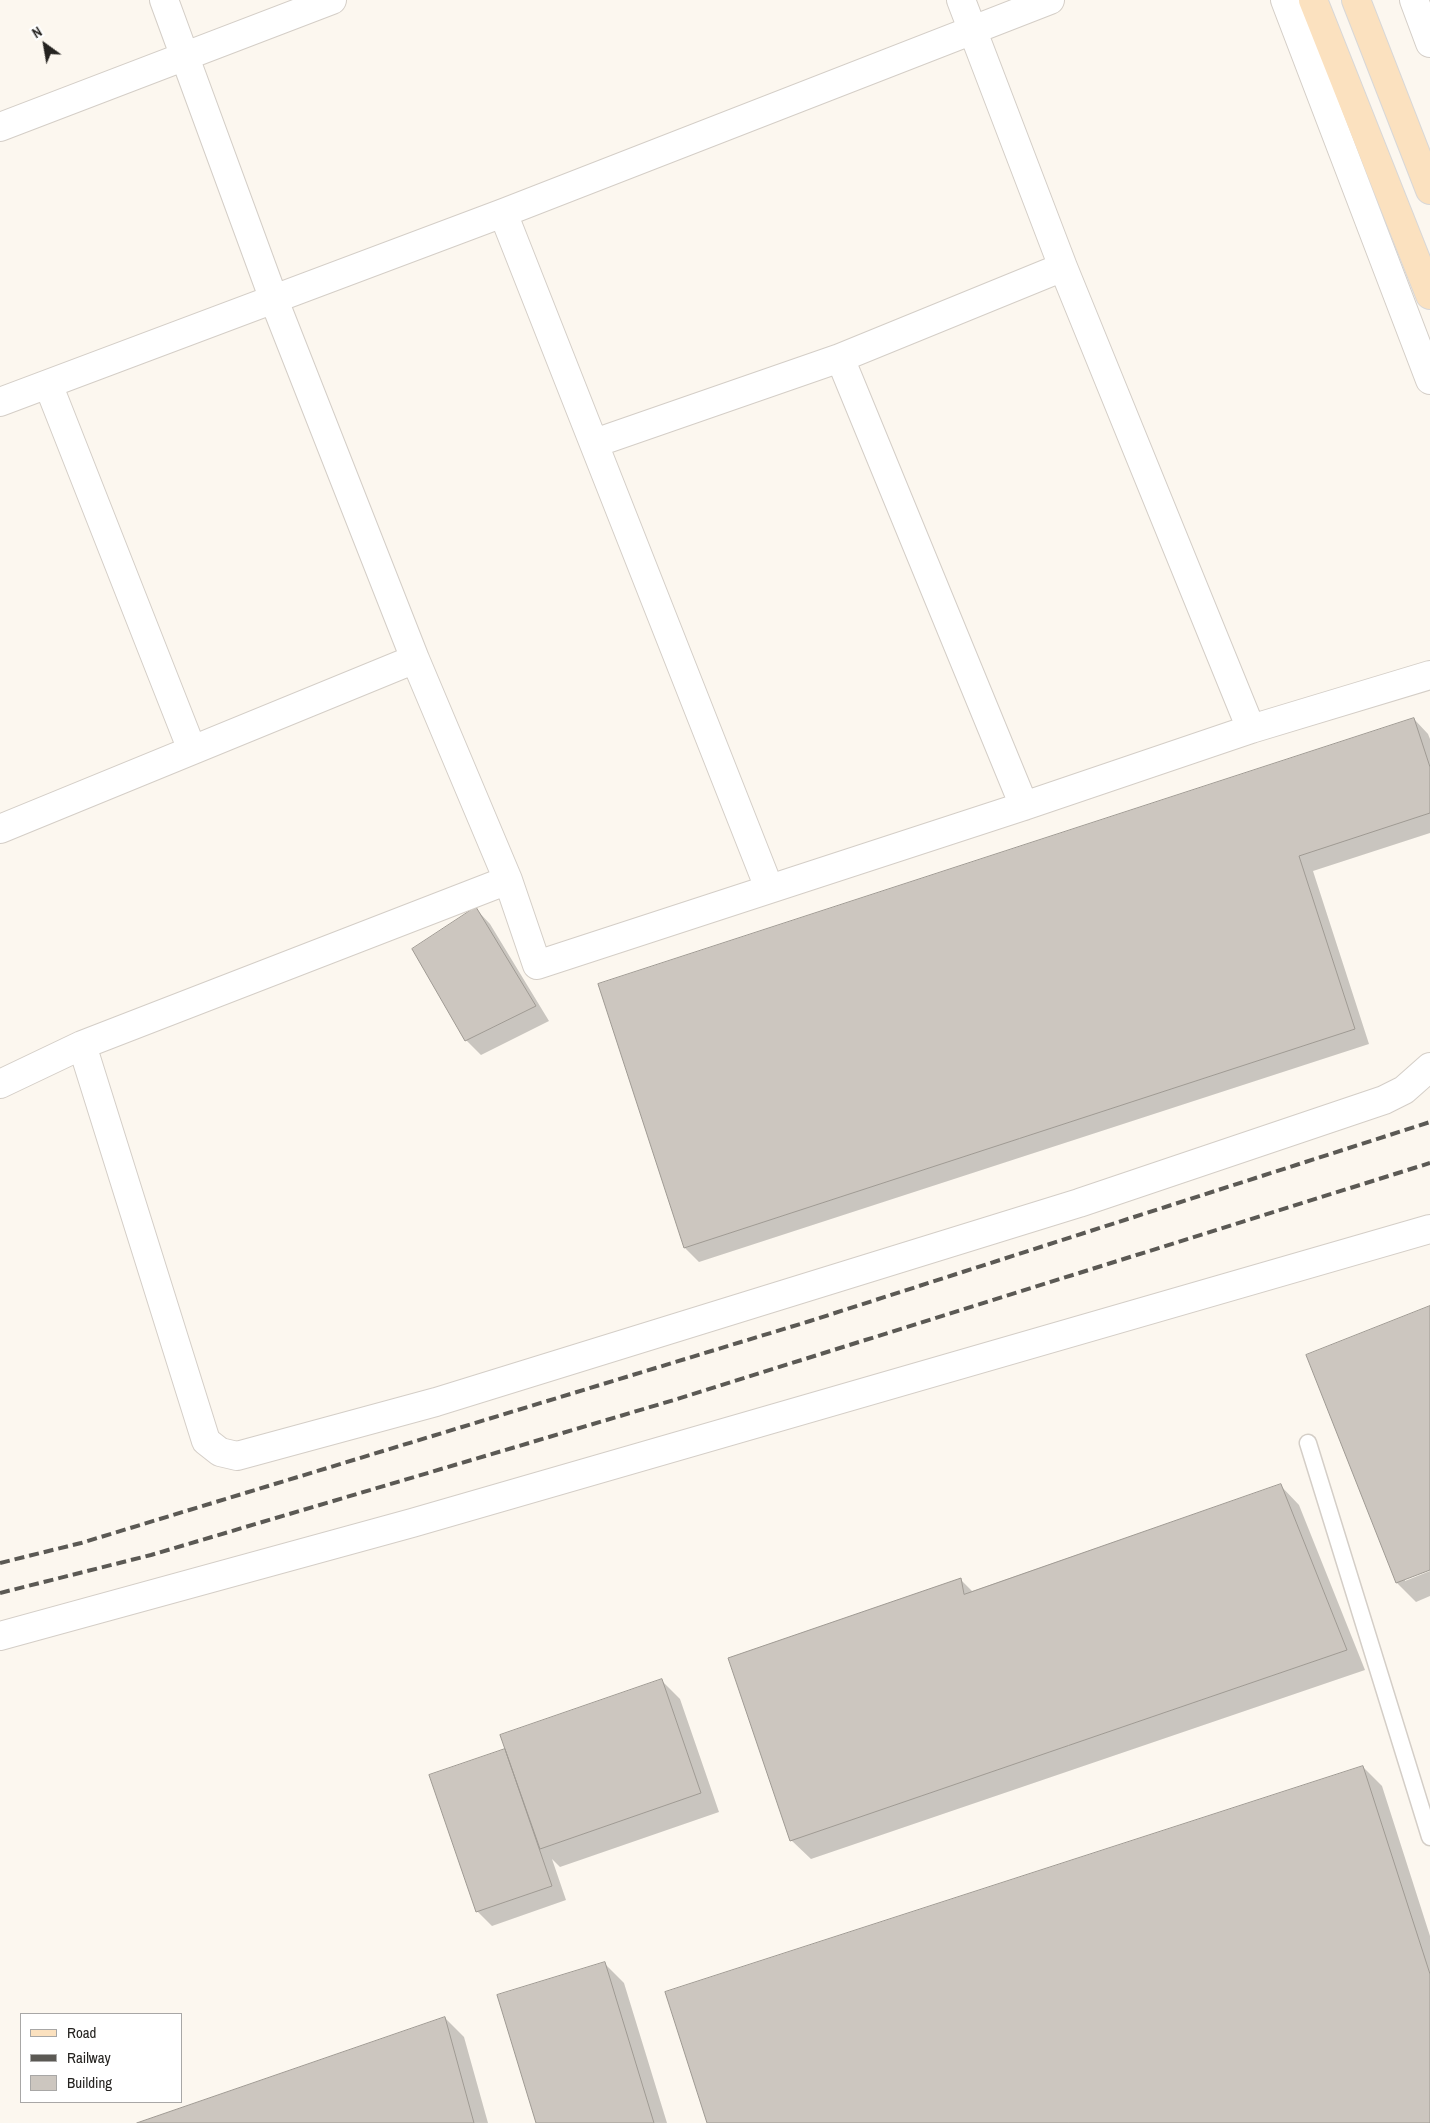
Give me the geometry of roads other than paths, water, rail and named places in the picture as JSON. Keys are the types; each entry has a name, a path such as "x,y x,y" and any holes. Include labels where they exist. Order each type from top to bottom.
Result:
{"main road":[{"path":"1313,0 1430,295"},
{"path":"1356,0 1430,190"}],"street":[{"path":"164,0 274,300 414,660 508,880 537,965 1024,806 1251,729 1430,675"},
{"path":"0,127 332,0"},
{"path":"961,0 1063,267 1251,729"},
{"path":"0,402 503,213 1050,0"},
{"path":"1285,0 1430,380"},
{"path":"1414,0 1430,43"},
{"path":"503,213 770,888"},
{"path":"595,443 840,358 1063,267"},
{"path":"840,358 1024,806"},
{"path":"48,384 192,750"},
{"path":"0,828 414,660"},
{"path":"0,1084 82,1044 508,880"},
{"path":"82,1044 206,1441 220,1452 237,1456 436,1402 1079,1203 1384,1100 1404,1090 1430,1067"},
{"path":"0,1636 412,1523 1430,1228"}],"lane":[{"path":"1308,1443 1430,1837"}],"railway":[{"path":"0,1563 81,1543 810,1321 1430,1122"},
{"path":"0,1593 151,1555 674,1400 1430,1163"}]}
